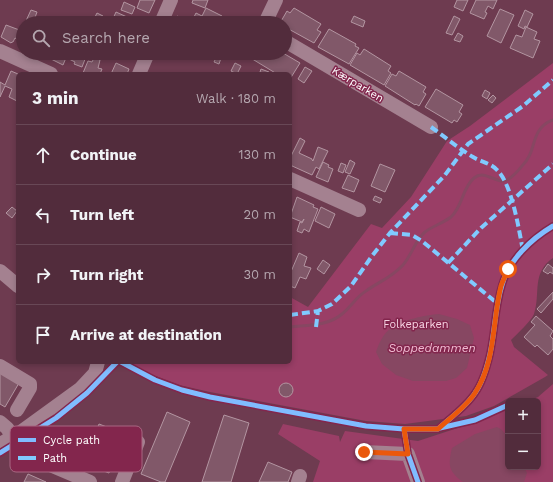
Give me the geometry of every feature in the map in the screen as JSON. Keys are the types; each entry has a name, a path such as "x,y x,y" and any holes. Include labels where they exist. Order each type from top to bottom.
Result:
{"street":[{"path":"164,16 171,0"},
{"path":"269,16 276,0"},
{"name":"Kærparken","path":"292,44 431,127"},
{"path":"0,51 16,58"},
{"path":"20,60 47,72"},
{"path":"140,72 145,60"},
{"path":"292,180 359,210"},
{"path":"0,271 16,280"},
{"path":"29,426 80,389 95,373 97,364"},
{"path":"0,366 30,384 30,388 17,410"},
{"path":"0,422 10,431"},
{"path":"0,444 10,439"},
{"path":"364,452 408,454 418,482"},
{"path":"67,472 90,482"},
{"path":"122,482 126,472"}],"green space":[{"name":"Folkeparken","path":"553,63 553,258 546,264 539,277 534,314 527,324 511,340 514,347 548,375 508,398 505,398 505,400 494,406 466,416 405,424 366,421 210,392 179,385 143,371 133,364 292,364 292,298 308,307 371,224 382,228 411,197 447,141 470,126"},
{"path":"553,384 553,482 313,482 320,461 278,434 283,424 339,436 340,442 345,431 418,441 476,422 505,410 505,470 541,470 541,398 536,398"}],"water":[{"name":"Soppedammen","path":"439,314 457,319 470,325 474,338 467,368 456,378 446,381 413,381 396,375 382,364 376,352 378,345 388,330 407,320"},
{"path":"497,427 502,430 505,434 505,470 526,470 527,473 524,482 463,482 458,478 450,467 452,448 475,434"}],"building":[{"path":"140,0 155,0 149,13 137,8"},
{"path":"193,0 208,0 205,8 192,3"},
{"path":"457,0 468,0 463,11 454,7"},
{"path":"476,0 497,0 493,9 488,6 484,19 470,13"},
{"path":"124,2 135,7 132,14 121,10"},
{"path":"206,8 222,16 202,16"},
{"path":"294,8 321,24 317,30 321,32 314,43 292,31 292,16 284,16 287,11 290,13"},
{"path":"500,9 514,15 501,43 487,36"},
{"path":"31,10 37,12 36,16 28,16"},
{"path":"525,10 533,14 527,27 525,26 524,29 518,26"},
{"path":"116,12 125,16 114,16"},
{"path":"97,13 103,16 96,16"},
{"path":"196,13 202,16 194,16"},
{"path":"354,16 365,21 363,27 351,22"},
{"path":"454,16 460,19 452,35 446,33"},
{"path":"6,25 16,29 16,38 13,42 11,43 1,37"},
{"path":"526,27 537,32 534,39 540,41 533,58 510,48 516,35 522,37"},
{"path":"329,29 356,44 355,46 359,48 349,64 318,47"},
{"path":"458,33 463,36 460,42 454,40"},
{"path":"364,49 391,66 388,71 391,73 384,85 350,65 357,53 360,55"},
{"path":"292,58 300,63 292,76 292,72 274,72 254,60 292,60"},
{"path":"53,60 65,60 63,65"},
{"path":"71,60 85,60 82,67 74,64 75,62"},
{"path":"93,60 100,60 98,68 102,69 101,72 83,72 88,61 92,62"},
{"path":"215,60 220,60 219,64 214,62"},
{"path":"116,63 129,69 128,72 112,72"},
{"path":"235,63 241,66 238,72 231,71"},
{"path":"305,67 312,71 304,83 298,79"},
{"path":"261,69 269,72 260,72"},
{"path":"11,71 16,73 16,100 9,97 12,89 5,86 0,97 0,82 5,85"},
{"path":"399,71 426,87 423,92 426,94 419,106 385,86 392,74 396,76"},
{"path":"436,89 463,105 459,112 462,114 457,122 454,120 452,123 425,107"},
{"path":"485,90 490,93 487,99 482,96"},
{"path":"493,95 496,98 492,103 488,100"},
{"path":"300,138 305,141 299,153 312,159 313,161 318,147 328,151 319,169 316,167 312,175 292,166 292,154"},
{"path":"350,160 355,163 350,174 345,172"},
{"path":"323,162 329,165 328,167 333,169 328,182 316,177"},
{"path":"341,163 346,165 343,173 338,171"},
{"path":"380,164 395,170 385,192 371,186"},
{"path":"348,175 359,180 354,192 342,188"},
{"path":"375,196 382,199 380,203 373,200"},
{"path":"297,197 314,205 313,207 318,209 309,232 304,229 302,233 297,231 300,222 302,223 304,219 302,222 292,218 292,211"},
{"path":"12,207 16,210 12,218 6,213"},
{"path":"321,207 335,214 329,228 315,221"},
{"path":"299,253 307,257 304,266 311,268 306,279 300,277 295,288 292,287 292,269"},
{"path":"323,260 330,265 324,274 317,269"},
{"path":"548,264 553,268 553,274 550,272 548,274 543,271"},
{"path":"553,292 553,299 541,313 537,309"},
{"path":"536,316 553,331 550,336 553,339 553,349 548,355 537,345 535,347 524,337 535,325 531,322"},
{"path":"0,372 19,383 5,407 0,404"},
{"path":"286,383 291,385 293,390 291,395 286,397 281,395 279,390 281,385"},
{"path":"167,412 190,422 165,482 161,482 141,474"},
{"path":"224,415 249,423 231,482 202,482"},
{"path":"268,462 292,472 288,482 259,482"},
{"path":"28,474 46,482 24,482"}],"waterway":[{"path":"292,327 324,323 336,318 363,293 394,273 403,265 416,243 425,232 448,219 455,213 467,187 474,178 485,175 499,181 503,181 511,177 527,160 540,129 545,124 553,120"}],"marked path":[{"path":"292,315 318,311 332,304 351,286 390,233 445,175 468,144 523,106 553,80"},
{"path":"431,127 467,154 497,170 507,186 511,196 523,251"},
{"path":"448,263 481,228 553,164"},
{"path":"390,233 412,235 422,241 498,304"},
{"path":"316,327 318,311"}],"cycle path":[{"path":"125,364 155,380 182,390 210,397 366,426 404,429 438,429 458,412 478,389 490,354 496,310 502,285 510,267 515,259 529,244 553,226"},
{"path":"43,426 56,418 87,393 115,364"},
{"path":"440,428 475,420 505,406"},
{"path":"404,429 408,454 418,482"},
{"path":"0,453 10,447"}],"route":[{"path":"364,452 408,454 404,429 438,429 466,404 475,393 486,370 494,338 502,285 508,269"}]}
